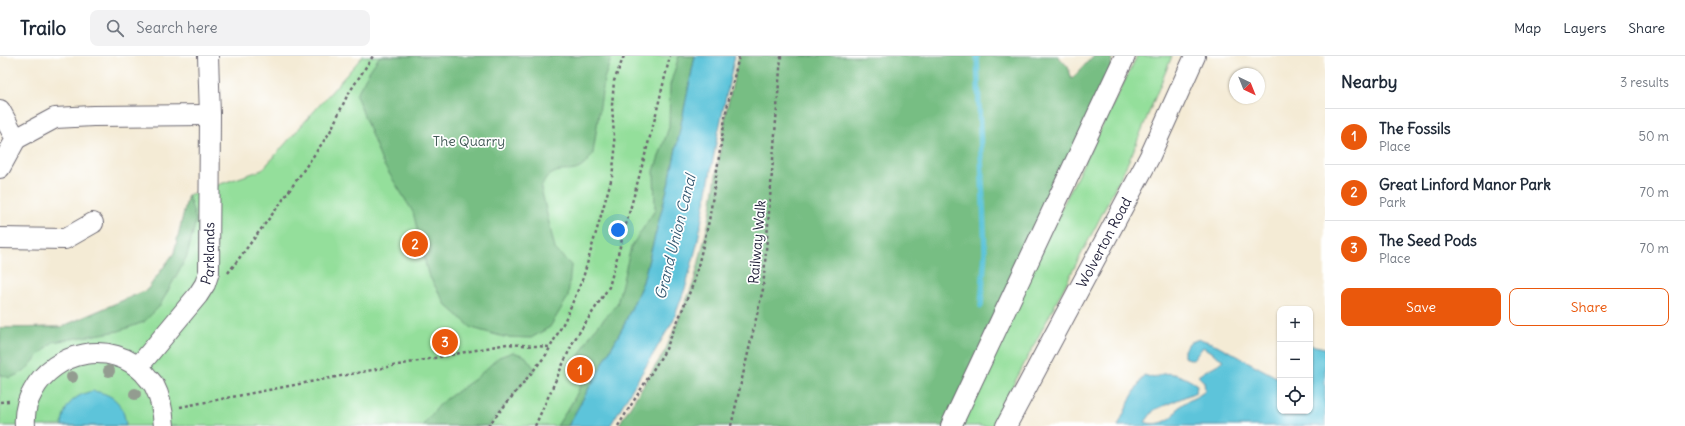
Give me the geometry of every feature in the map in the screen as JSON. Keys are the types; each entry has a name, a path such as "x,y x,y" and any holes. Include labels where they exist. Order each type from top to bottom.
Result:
{"street":[{"name":"Parklands","path":"138,367 198,296 205,284 209,272 210,115 208,56"},
{"path":"951,426 1125,56"},
{"name":"Wolverton Road","path":"1006,426 1149,158 1195,56"},
{"path":"0,110 16,139"},
{"path":"0,168 16,139 55,118 93,116 210,115"},
{"path":"0,238 65,239 93,223"},
{"path":"25,426 24,421 29,399 37,382 50,368 66,358 85,353 104,353 122,358 138,367 153,384 162,404 164,426"}],"path":[{"path":"225,277 280,204 330,132 347,96 373,56"},
{"path":"488,426 546,355 565,320 583,278 612,177 615,152 612,105 614,81 624,56"},
{"path":"535,426 573,342 609,287 654,122 670,56"},
{"path":"618,426 666,348 694,282 709,221 726,112 740,56"},
{"name":"Railway Walk","path":"731,426 763,289 781,56"},
{"path":"175,408 507,344 550,347"}],"green space":[{"path":"363,56 695,56 670,178 643,282 568,426 0,426 0,328 61,327 147,290 174,253 188,195 262,170"},
{"name":"The Quarry","path":"380,56 612,56 604,79 593,153 587,162 576,170 559,171 548,177 541,188 555,249 571,265 568,297 550,327 531,338 504,337 472,328 446,305 428,274 413,212 382,162 356,95"},
{"path":"679,56 695,56 670,178 643,282 623,327 568,426 557,426 573,401 581,384 582,366 579,356 591,334 617,304 631,247 655,210 654,171 669,127 670,85"},
{"path":"739,56 1058,56 1068,67 1072,79 1093,56 1107,56 1112,59 1111,69 947,426 618,426 666,349 694,282 709,221 726,112"},
{"path":"1137,56 1172,56 1132,154 992,426 955,426 987,358"},
{"path":"188,195 196,220 187,256 159,307 144,322 119,331 53,342 25,371 10,378 0,374 0,328 61,327 147,290 174,253"},
{"path":"513,352 525,356 535,369 488,426 422,426 442,402 475,379 499,357"}],"water":[{"name":"Grand Union Canal","path":"695,56 735,56 717,138 697,245 686,286 673,321 610,426 568,426 623,327 643,282 670,178"},
{"path":"1200,339 1217,345 1277,377 1277,414 1313,414 1313,346 1325,348 1325,426 1118,426 1144,375 1154,378 1167,373 1190,380 1197,385 1196,392 1154,410 1145,422 1148,423 1156,424 1166,421 1173,416 1180,406 1205,391 1204,382 1198,376 1223,360 1203,347 1193,360 1184,357 1184,350 1190,342"},
{"path":"93,391 100,392 117,401 123,412 126,426 62,426 67,407 71,402 80,395"}],"waterway":[{"path":"977,56 985,252 981,306"}],"place":[{"name":"Great Linford Manor Park","path":"415,244"},
{"name":"The Seed Pods","path":"445,342"},
{"name":"The Fossils","path":"580,370"}]}
